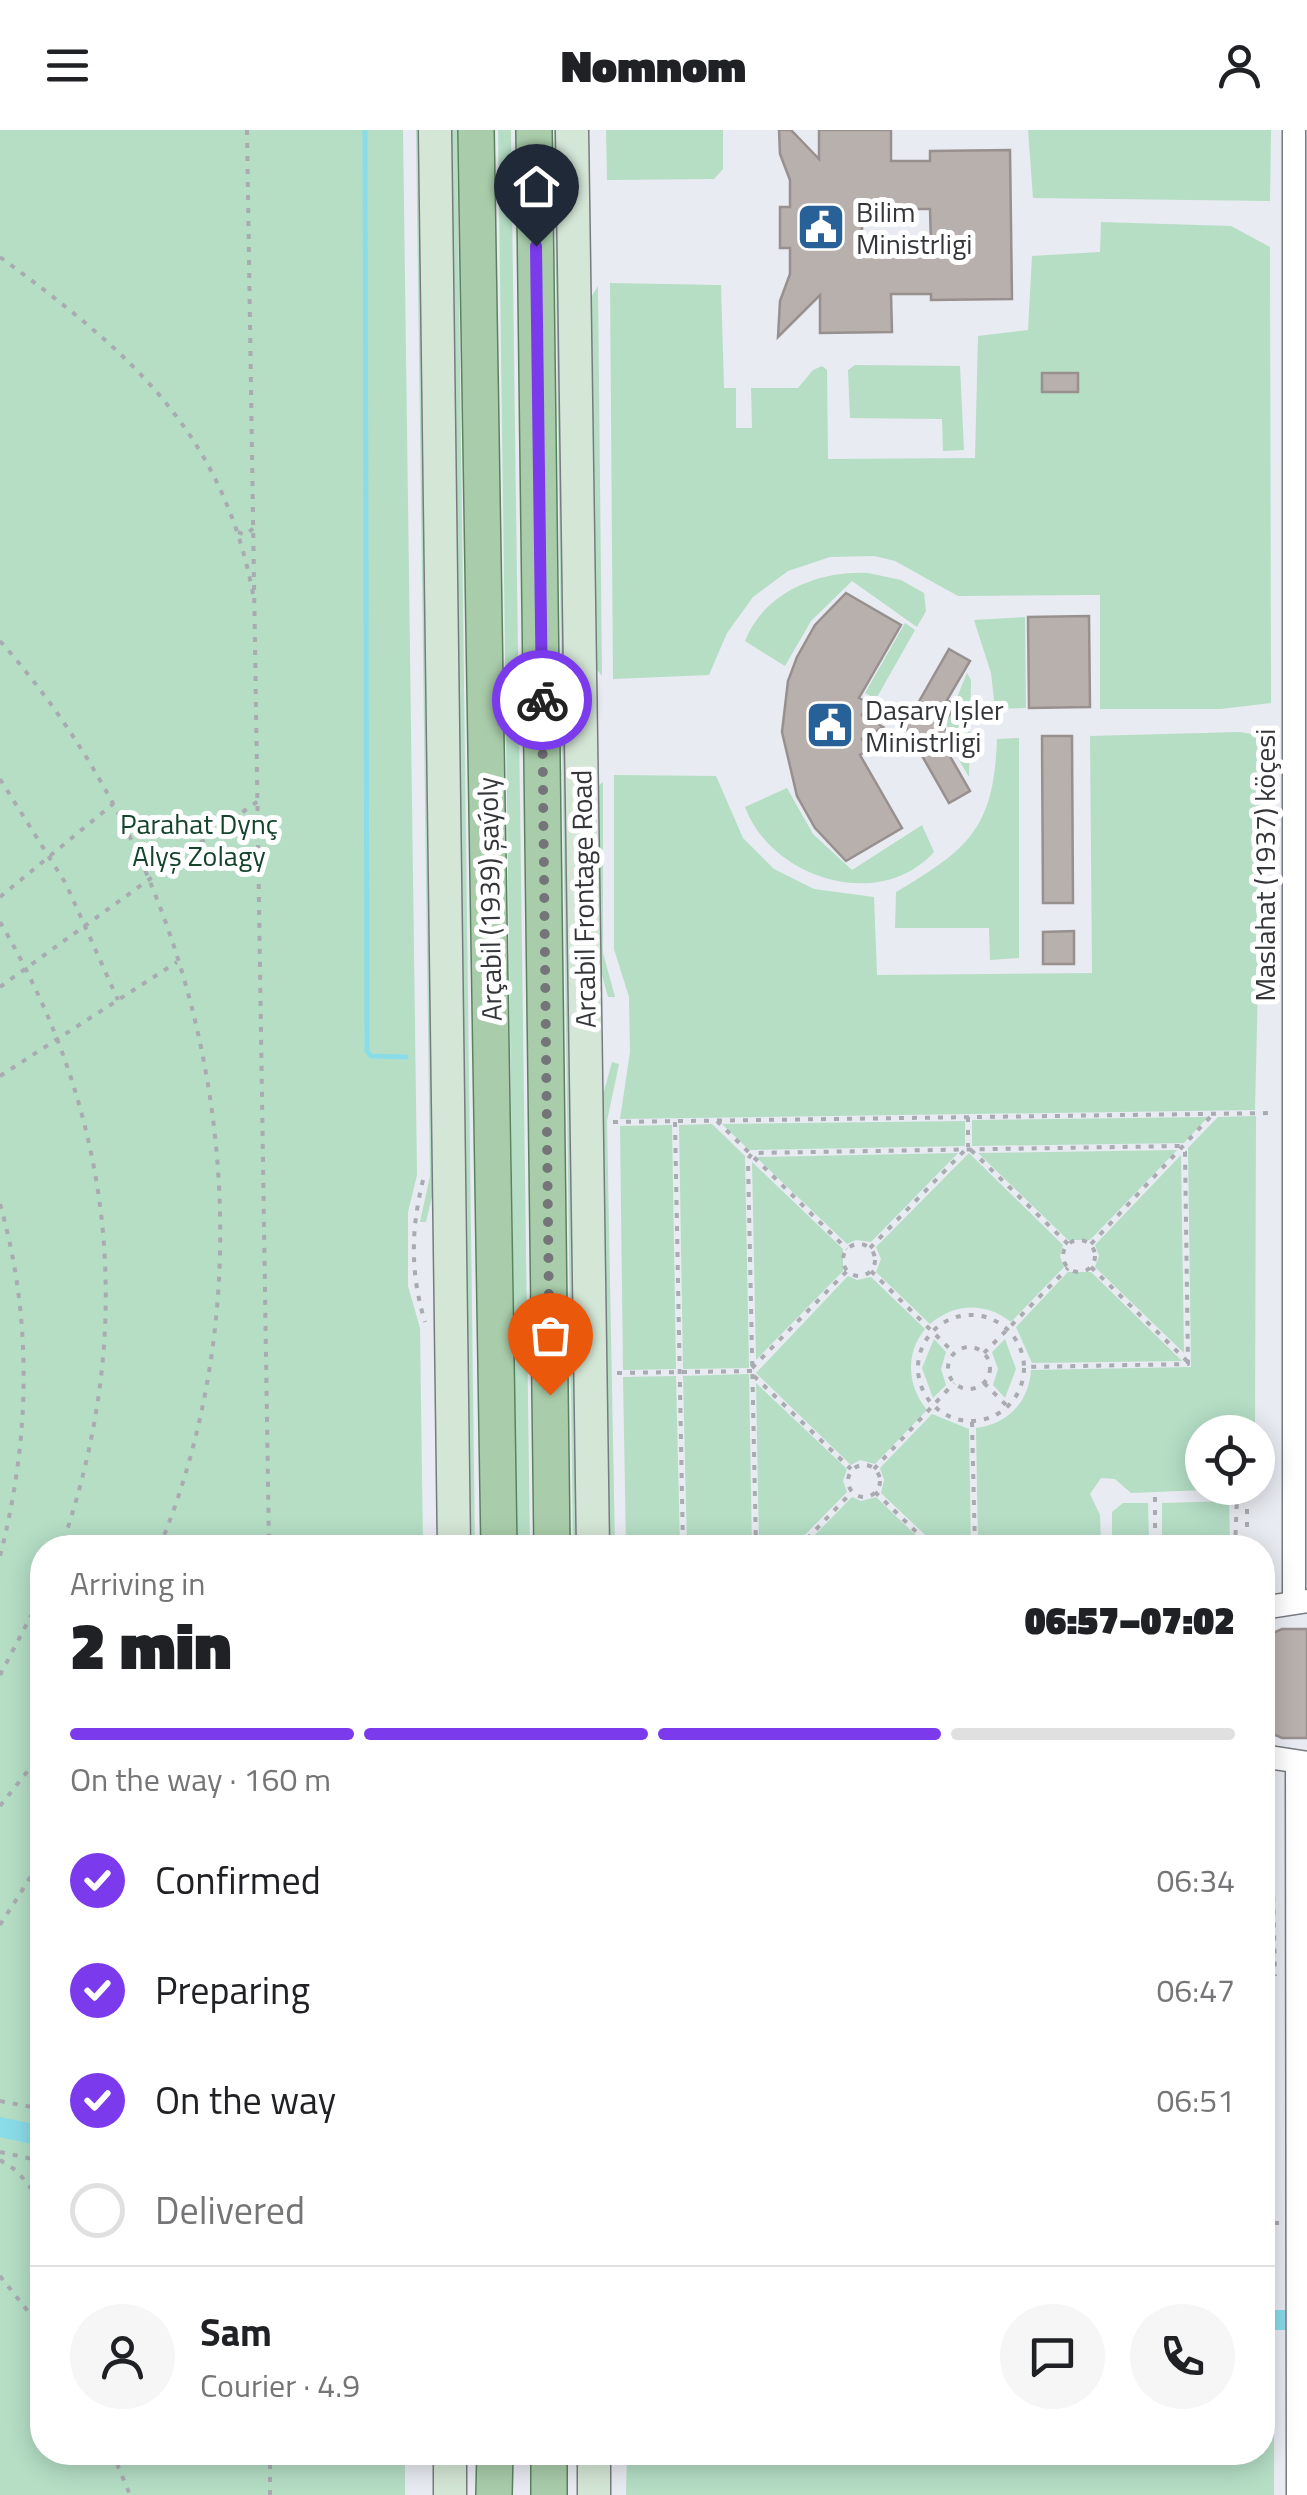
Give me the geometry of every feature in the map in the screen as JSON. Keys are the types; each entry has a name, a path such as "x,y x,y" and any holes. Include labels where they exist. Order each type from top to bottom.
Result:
{"main road":[{"name":"Arçabil (1939) şaýoly","path":"476,130 499,1535"},
{"name":"Arçabil (1939) şaýoly","path":"534,130 552,1535"},
{"path":"494,2495 495,2465"},
{"path":"549,2465 549,2495"}],"street":[{"path":"435,130 454,1535"},
{"name":"Arcabil Frontage Road","path":"572,130 593,1535"},
{"name":"Maslahat (1937) köçesi","path":"1294,130 1301,1601"},
{"path":"1275,1606 1301,1601"},
{"path":"1275,1758 1302,1763 1298,2495"},
{"path":"450,2465 450,2495"},
{"path":"594,2465 594,2495"}],"path":[{"path":"248,130 269,1535"},
{"path":"0,257 88,325 156,387 201,450 238,532 256,610"},
{"path":"238,532 245,535 254,528"},
{"path":"0,641 44,696 113,804 148,880 178,962 201,1048 216,1143 218,1269 200,1410 163,1535"},
{"path":"0,778 50,856 86,925 118,1000"},
{"path":"0,987 258,801"},
{"path":"0,898 113,804"},
{"path":"0,922 58,1038 98,1182 108,1300 105,1366 95,1427 65,1535"},
{"path":"0,1076 178,962"},
{"path":"613,1122 1278,1113"},
{"path":"1090,1244 1213,1114"},
{"path":"870,1248 968,1150 968,1117"},
{"path":"675,1121 683,1535"},
{"path":"717,1121 847,1249"},
{"path":"750,1156 1182,1149"},
{"path":"1182,1149 1188,1362"},
{"path":"968,1150 1068,1244"},
{"path":"750,1156 756,1535"},
{"path":"0,1204 16,1276 24,1380 17,1479 0,1556"},
{"path":"1078,1240 1090,1244 1096,1257 1091,1267 1081,1272 1068,1268 1063,1254 1068,1244 1078,1240"},
{"path":"847,1271 843,1259 847,1249 857,1244 870,1248"},
{"path":"847,1271 861,1276 871,1271 875,1261 870,1248"},
{"path":"1091,1267 1188,1362"},
{"path":"984,1353 1068,1268"},
{"path":"753,1371 847,1271"},
{"path":"871,1271 954,1353"},
{"path":"973,1314 994,1320 1008,1330 1018,1342 1024,1367 1022,1386 1008,1407 992,1418 972,1422 948,1416 935,1407 924,1394 918,1372 921,1350 932,1331 951,1318 973,1314"},
{"path":"975,1348 984,1353 990,1374 984,1383 964,1389 954,1383 949,1362 954,1353 975,1348"},
{"path":"1024,1367 1188,1362"},
{"path":"617,1373 753,1371 852,1470"},
{"path":"874,1469 954,1383"},
{"path":"984,1383 1008,1407"},
{"path":"972,1422 975,1535"},
{"path":"862,1464 874,1469 880,1482 875,1492 866,1497 852,1492 847,1480 852,1470 862,1464"},
{"path":"811,1535 852,1492"},
{"path":"875,1492 920,1535"},
{"path":"1155,1497 1156,1535"},
{"path":"1236,1535 1237,1505"},
{"path":"1246,1505 1246,1535"},
{"path":"0,1675 30,1618"},
{"path":"0,1806 30,1768"},
{"path":"0,1925 30,1878"},
{"path":"0,2101 30,2107"},
{"path":"0,2152 30,2158"},
{"path":"0,2160 17,2171 30,2187"},
{"path":"0,2276 30,2314"},
{"path":"117,2465 130,2495"},
{"path":"270,2465 270,2495"}],"green space":[{"name":"Parahat Dynç Alyş Zolagy","path":"0,130 403,130 417,1175 408,1212 408,1286 420,1328 423,1535 30,1535 30,2465 405,2465 405,2495 0,2495"},
{"path":"416,130 422,130 434,1188 426,1222 420,1222 430,1176"},
{"path":"449,130 457,130 475,1535 466,1535"},
{"path":"498,130 511,130 530,1535 517,1535"},
{"path":"554,130 561,130 579,1535 573,1535"},
{"path":"606,130 723,130 723,169 714,179 607,180"},
{"path":"1028,130 1271,130 1270,201 1033,198"},
{"path":"1101,222 1231,226 1270,247 1271,703 1220,709 1100,709 1100,595 958,596 895,561 874,556 830,557 788,571 753,597 727,633 709,675 613,679 610,283 721,285 724,388 736,388 736,428 752,428 751,388 798,388 813,370 822,366 827,370 828,459 975,458 978,336 1028,330 1032,256 1100,252"},
{"path":"598,286 602,676 595,667 590,299"},
{"path":"855,365 960,366 964,450 943,451 942,419 850,418 848,370"},
{"path":"868,573 901,580 924,593 926,611 917,627 852,581 811,621 785,666 745,641 766,609 796,588 831,576"},
{"path":"1025,617 1026,708 995,709 991,673 974,620"},
{"path":"905,623 915,630 876,699 865,693"},
{"path":"967,673 971,680 969,777 953,750 959,746 946,724"},
{"path":"1240,732 1264,736 1255,1110 620,1119 630,1052 629,997 614,949 614,775 716,776 743,838 774,869 814,889 874,897 877,975 1092,973 1090,736"},
{"path":"1019,738 1019,958 990,960 989,928 895,928 896,892 942,862 973,833 990,794 997,739"},
{"path":"603,782 603,953 615,997 608,997 599,964 597,787"},
{"path":"787,788 813,834 852,870 922,825 934,852 911,870 885,881 829,879 802,869 778,853 758,832 745,807"},
{"path":"612,1062 619,1064 607,1121 615,1535 607,1535 601,1102"},
{"path":"1256,1116 1255,1415 1185,1415 1185,1491 1131,1493 1115,1479 1101,1478 1090,1494 1100,1515 1101,1535 978,1535 976,1428 998,1422 1015,1410 1026,1392 1031,1370 1191,1367 1188,1148 1218,1117"},
{"path":"1208,1117 1184,1143 972,1146 972,1120"},
{"path":"965,1121 965,1146 749,1150 722,1124"},
{"path":"712,1124 745,1156 749,1368 683,1369 679,1125"},
{"path":"672,1125 676,1369 623,1370 620,1126"},
{"path":"1177,1150 1090,1240 1068,1240 978,1153"},
{"path":"958,1153 871,1242 856,1240 847,1244 756,1157"},
{"path":"969,1153 1063,1245 1060,1256 1064,1267 1011,1322 991,1311 970,1308 950,1312 930,1324 876,1272 881,1259 876,1247"},
{"path":"1181,1155 1184,1353 1095,1267 1099,1256 1095,1245"},
{"path":"752,1162 843,1249 843,1271 756,1360"},
{"path":"1068,1272 1091,1272 1182,1361 1032,1363 1016,1327"},
{"path":"848,1276 857,1280 871,1277 925,1329 914,1349 911,1370 915,1390 927,1410 875,1464 860,1460 851,1465 756,1373"},
{"path":"934,1339 946,1352 941,1369 946,1385 933,1398 922,1368"},
{"path":"1005,1339 1016,1369 1005,1398 993,1385 998,1369 992,1352"},
{"path":"749,1374 752,1535 687,1535 683,1376"},
{"path":"676,1376 680,1535 626,1535 623,1377"},
{"path":"756,1383 847,1469 843,1481 847,1492 805,1535 759,1535"},
{"path":"932,1414 969,1429 971,1535 925,1535 881,1493 884,1480 880,1468"},
{"path":"852,1497 861,1501 876,1497 916,1535 815,1535"},
{"path":"1123,1503 1148,1503 1149,1535 1112,1535 1112,1512"},
{"path":"1162,1503 1229,1505 1230,1535 1162,1535"},
{"path":"627,2465 1274,2465 1274,2495 626,2495"}],"building":[{"path":"779,130 791,130 819,159 819,130 891,130 891,161 930,161 930,151 1010,150 1012,299 931,300 931,294 891,294 892,332 820,333 820,295 778,337 780,301 790,274 790,248 780,248 780,207 790,207 790,180 780,154","holes":["862,209 930,209 931,245 862,246"]},
{"path":"1042,373 1078,373 1078,392 1042,392"},
{"name":"Daşary Işler Ministrligi","path":"846,593 901,625 859,698 869,703 862,715 883,727 862,739 868,750 860,755 902,828 846,861 815,828 797,796 782,732 788,681 797,657 815,625"},
{"path":"1089,616 1090,707 1029,708 1028,617"},
{"path":"949,649 970,661 947,700 955,705 943,726 955,746 947,751 970,791 949,803 905,726"},
{"path":"1042,736 1072,736 1073,903 1043,903"},
{"path":"1074,931 1074,964 1043,964 1043,932"},
{"path":"1307,1629 1307,1738 1275,1735 1275,1632"}],"waterway":[{"path":"365,130 367,1051 371,1056 406,1057"},
{"path":"0,2127 30,2133"},
{"path":"1275,2320 1307,2320"}],"way so far":[{"path":"542,700 550,1395"}],"place":[{"name":"Bilim Ministrligi","path":"821,227"},
{"name":"Daşary Işler Ministrligi","path":"830,725"}],"route":[{"path":"536,246 542,700"}]}
